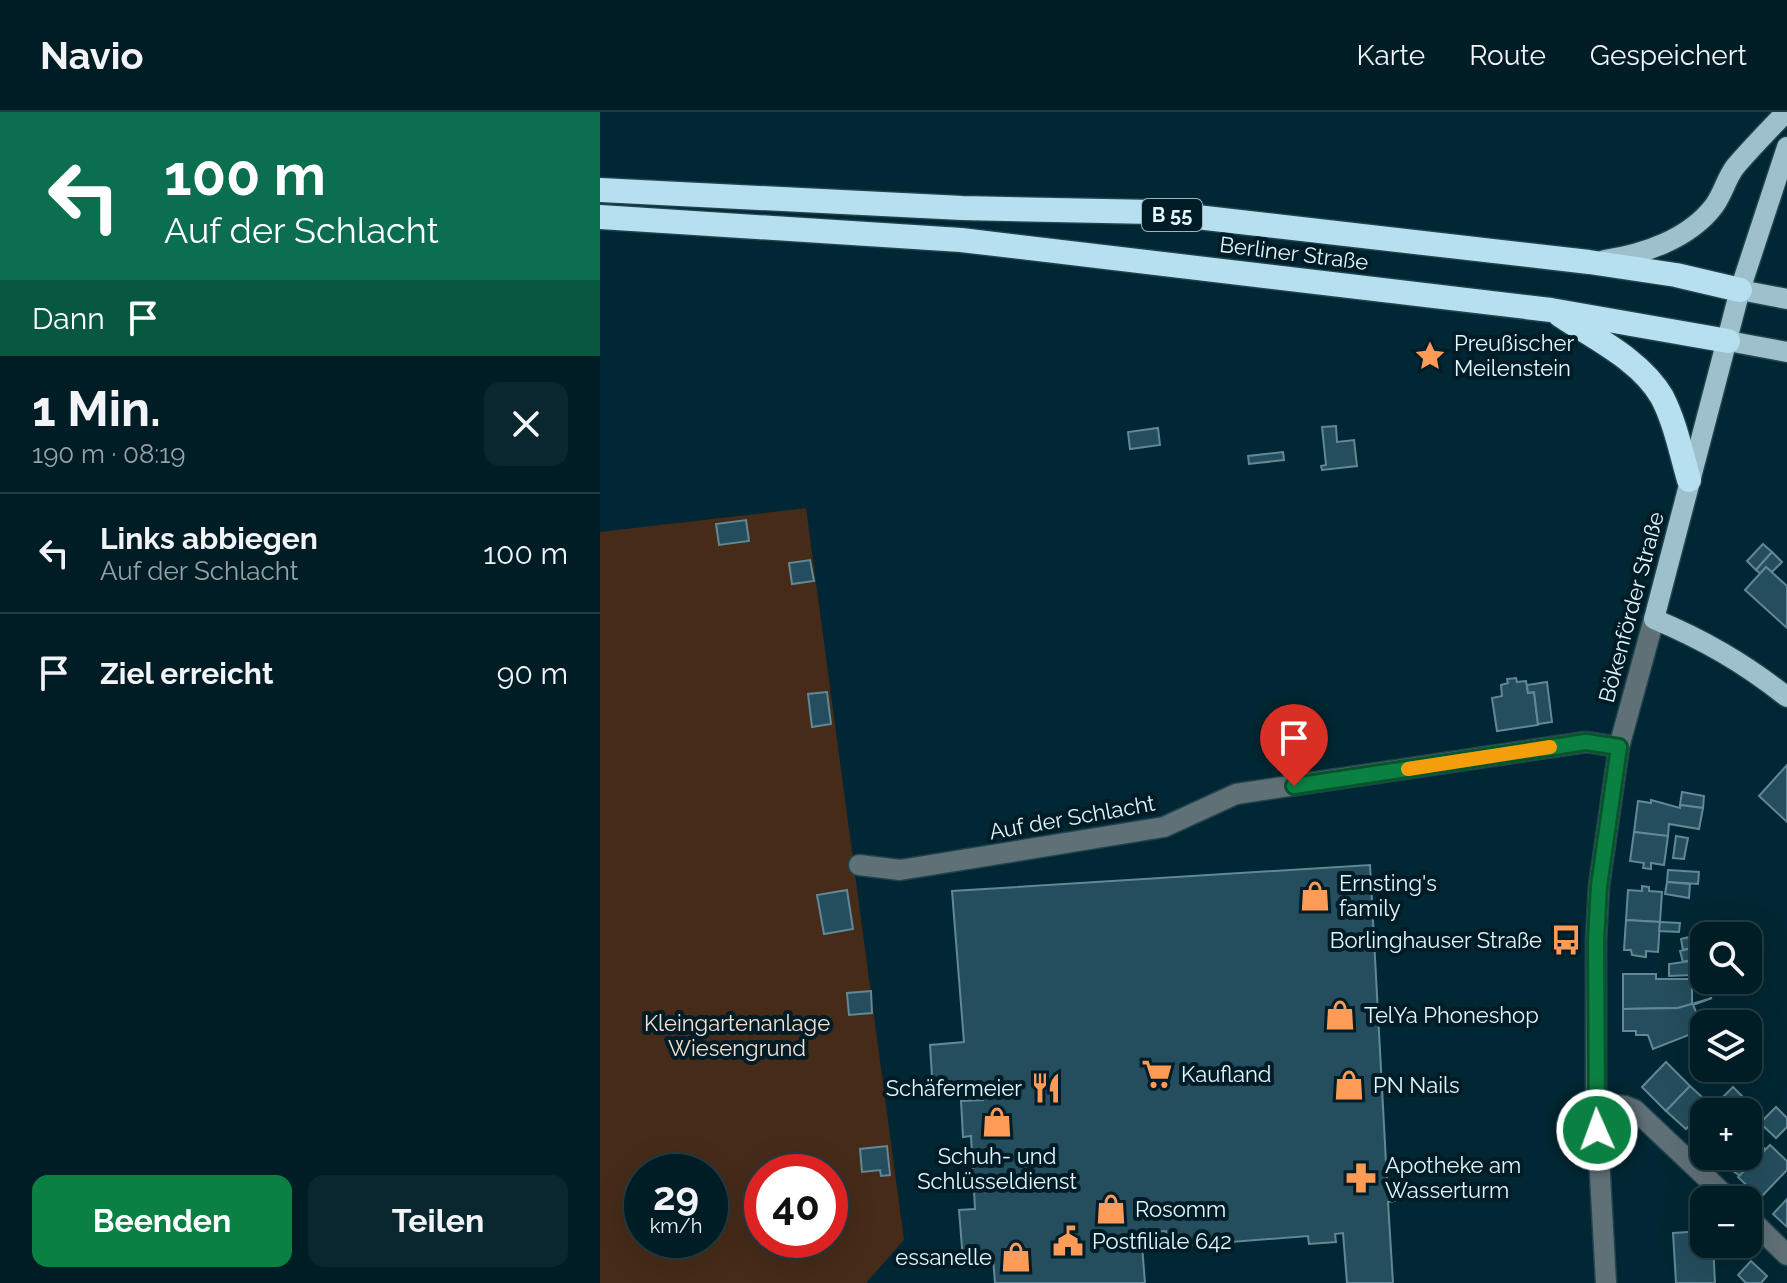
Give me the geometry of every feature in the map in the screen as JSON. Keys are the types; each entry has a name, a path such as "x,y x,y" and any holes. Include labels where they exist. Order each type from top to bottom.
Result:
{"highway":[{"name":"Berliner Straße","path":"600,190 962,208 1153,212 1589,262 1676,275 1740,290"},
{"name":"Berliner Straße","path":"600,217 961,240 1551,310 1728,341"},
{"path":"1551,310 1645,374 1661,395 1673,423 1689,480"}],"main road":[{"path":"1589,262 1631,256 1660,246 1693,226 1714,206 1733,170 1786,112"},
{"name":"Bökenförder Straße","path":"1654,619 1740,290 1787,147"},
{"name":"Berliner Straße","path":"1740,290 1787,299"},
{"name":"Berliner Straße","path":"1728,341 1787,352"},
{"path":"1654,619 1700,639 1749,667 1787,697"}],"street":[{"name":"Bökenförder Straße","path":"1606,1283 1596,1103 1596,926 1619,747 1654,619"},
{"name":"Auf der Schlacht","path":"859,865 900,870 1164,827 1236,794 1586,742 1619,747"},
{"path":"1596,1103 1635,1110 1715,1186"},
{"path":"1762,1231 1787,1255"}],"green space":[{"name":"Kleingartenanlage Wiesengrund","path":"806,508 904,1240 866,1283 600,1283 600,532"}],"building":[{"path":"1336,426 1337,442 1354,440 1357,466 1322,470 1321,466 1326,465 1322,427"},
{"path":"1158,428 1160,445 1130,449 1128,432"},
{"path":"1283,452 1284,460 1249,464 1248,456"},
{"path":"746,520 749,541 719,545 716,524"},
{"path":"1763,544 1772,552 1756,570 1747,561"},
{"path":"1772,552 1782,562 1772,572 1766,567 1761,574 1756,570"},
{"path":"810,560 814,581 792,584 789,563"},
{"path":"1766,567 1787,586 1787,628 1745,590"},
{"path":"1516,678 1517,682 1526,681 1528,693 1534,692 1538,725 1497,731 1492,698 1502,696 1501,685 1508,683 1507,679"},
{"path":"1547,682 1552,722 1538,724 1534,692 1528,693 1527,685"},
{"path":"827,692 831,724 812,727 808,694"},
{"path":"1787,765 1787,822 1759,796"},
{"path":"1682,792 1704,796 1703,808 1680,805"},
{"path":"1651,800 1680,808 1680,805 1703,808 1699,829 1669,824 1668,836 1634,832 1638,801 1651,803"},
{"path":"1634,832 1668,836 1664,865 1651,863 1651,869 1643,868 1644,863 1630,861"},
{"path":"1676,836 1688,838 1684,859 1673,858"},
{"name":"Kaufland","path":"1370,865 1387,1181 1394,1180 1395,1201 1388,1202 1393,1283 1347,1283 1343,1233 1335,1234 1336,1242 1309,1244 1308,1236 1167,1247 1166,1231 1141,1233 1145,1283 995,1283 993,1258 963,1260 959,1210 975,1209 971,1136 963,1137 961,1101 983,1100 982,1090 933,1093 930,1045 964,1042 952,891"},
{"path":"1668,870 1699,872 1698,884 1667,882"},
{"path":"1667,882 1690,884 1689,898 1665,894"},
{"path":"1642,886 1649,887 1649,891 1662,892 1660,922 1626,920 1628,890 1642,891"},
{"path":"847,890 853,929 824,934 817,895"},
{"path":"1626,920 1660,922 1658,952 1646,951 1646,957 1624,950"},
{"path":"1660,922 1680,923 1679,932 1659,931"},
{"path":"1690,937 1690,948 1683,950 1681,939"},
{"path":"1690,948 1690,960 1683,962 1680,951"},
{"path":"1690,961 1690,975 1669,976 1669,964"},
{"path":"1623,974 1656,974 1656,979 1690,979 1692,1004 1678,1008 1623,1009"},
{"path":"871,991 872,1013 849,1015 847,993"},
{"path":"1712,998 1693,1005 1695,1010 1690,1010 1690,1034 1653,1049 1648,1035 1623,1031 1623,1009 1678,1008"},
{"path":"1666,1062 1690,1086 1666,1111 1642,1087"},
{"path":"1690,1086 1703,1098 1690,1098 1690,1125 1686,1129 1666,1111"},
{"path":"1733,1087 1742,1096 1740,1098 1722,1098"},
{"path":"1776,1107 1787,1118 1787,1127 1776,1138 1762,1125"},
{"path":"1770,1145 1787,1161 1787,1170 1762,1196 1762,1186 1747,1186 1738,1177 1745,1170 1762,1170 1762,1153"},
{"path":"887,1146 890,1175 881,1176 880,1170 862,1172 860,1149"},
{"path":"1732,1170 1746,1170 1740,1176"},
{"path":"1787,1199 1787,1227 1773,1214"},
{"path":"1690,1232 1690,1258 1714,1258 1715,1283 1676,1283 1673,1233"},
{"path":"1751,1261 1767,1276 1761,1283 1746,1283 1738,1275"}],"slow traffic":[{"path":"1408,769 1550,747"}],"place":[{"name":"Preußischer Meilenstein","path":"1430,356"},
{"name":"Ernsting's family","path":"1315,896"},
{"name":"Borlinghauser Straße","path":"1566,940"},
{"name":"TelYa Phoneshop","path":"1340,1015"},
{"name":"Kaufland","path":"1157,1074"},
{"name":"PN Nails","path":"1349,1085"},
{"name":"Schäfermeier","path":"1046,1088"},
{"name":"Schuh- und Schlüsseldienst","path":"997,1122"},
{"name":"Apotheke am Wasserturm","path":"1361,1178"},
{"name":"Rosomm","path":"1111,1209"},
{"name":"Postfiliale 642","path":"1068,1241"},
{"name":"essanelle","path":"1016,1257"}],"route":[{"path":"1294,786 1586,742 1619,747 1599,886 1596,940 1597,1130"}]}
